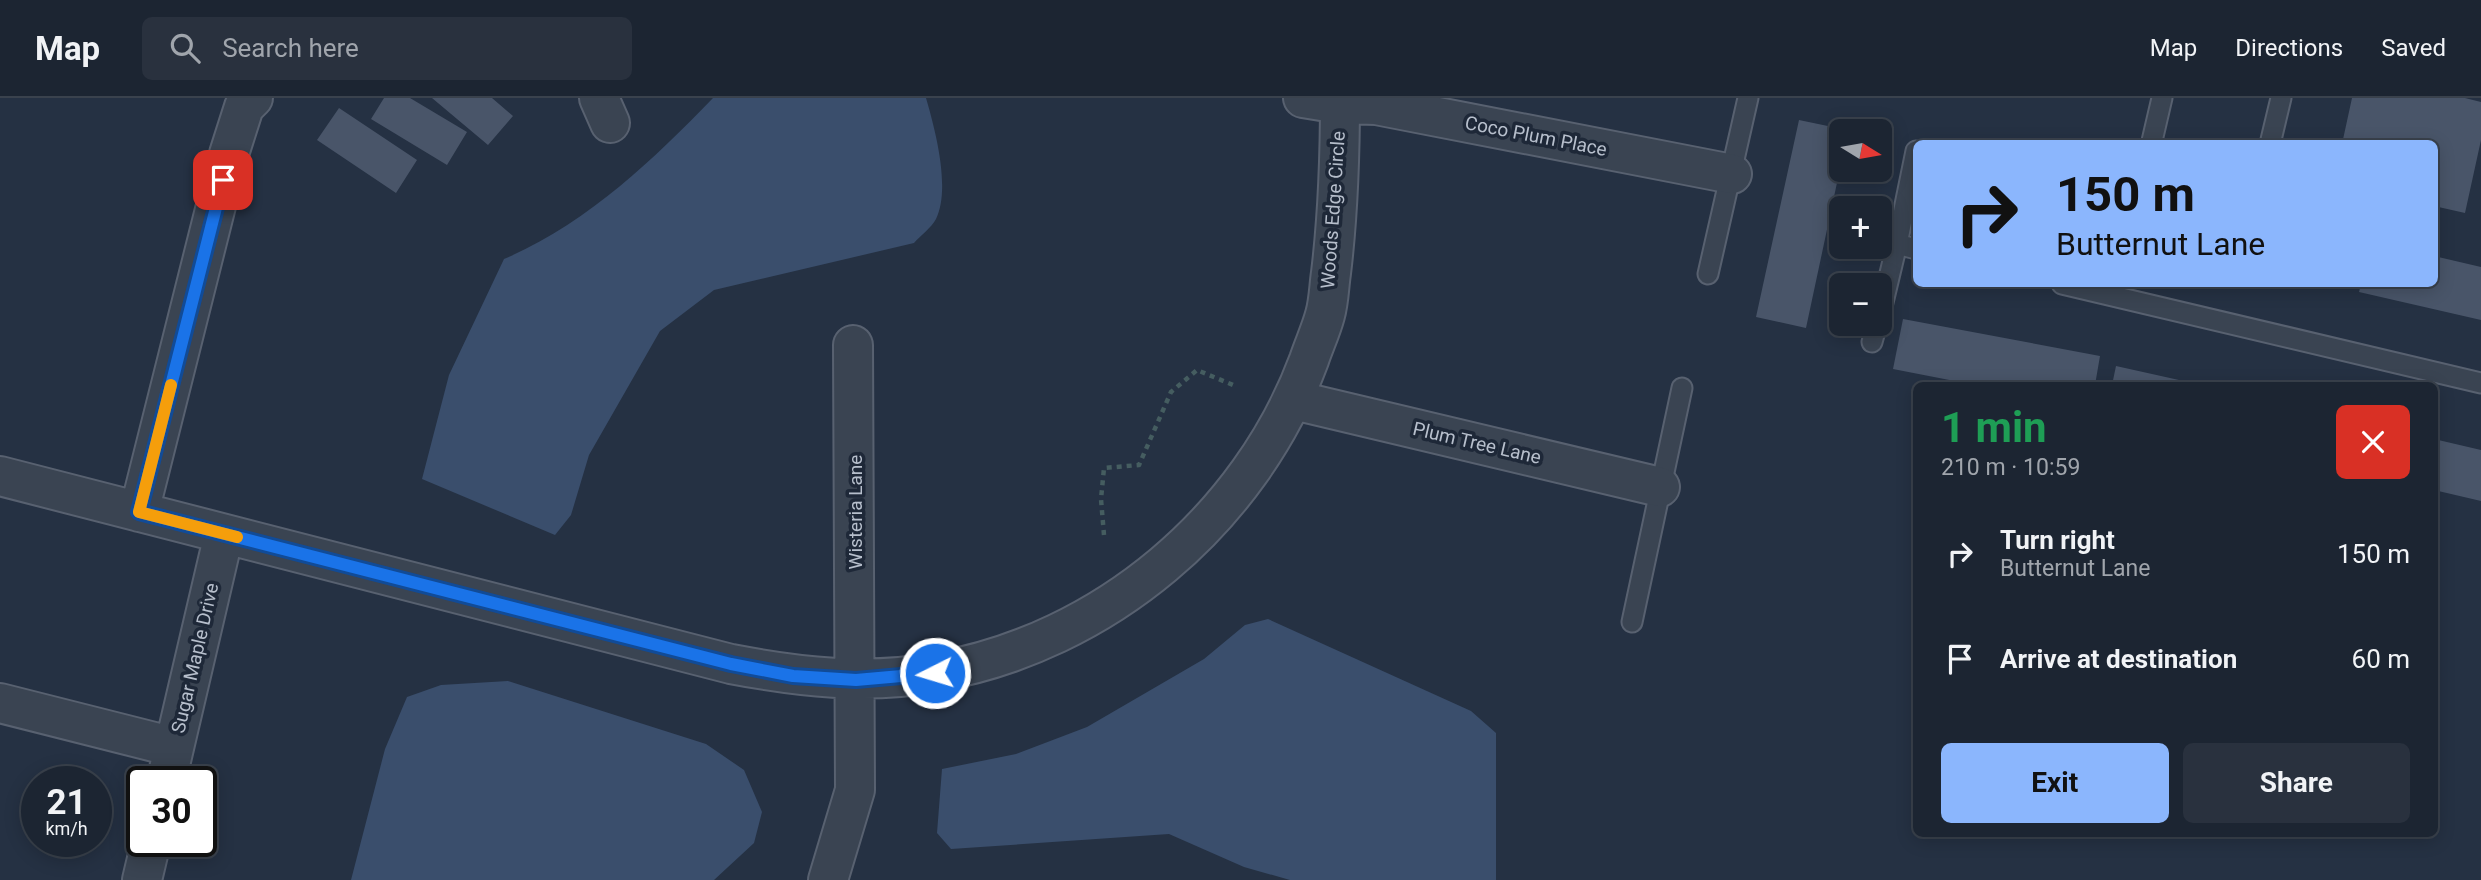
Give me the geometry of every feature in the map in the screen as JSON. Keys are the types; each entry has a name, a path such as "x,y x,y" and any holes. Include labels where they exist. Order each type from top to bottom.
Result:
{"street":[{"name":"Coco Plum Place","path":"1303,98 1376,105 1732,174"},
{"path":"139,512 242,101"},
{"name":"Woods Edge Circle","path":"0,476 731,664 793,676 856,680 935,673 997,658 1056,635 1138,587 1208,523 1248,474 1294,400 1325,314 1335,238 1340,101"},
{"name":"Wisteria Lane","path":"828,880 855,790 853,345"},
{"name":"Plum Tree Lane","path":"1294,400 1660,487"},
{"name":"Sugar Maple Drive","path":"170,765 224,534"},
{"path":"1,708 170,765"},
{"path":"142,880 147,857"}],"lane":[{"path":"1708,274 1748,98"},
{"path":"2152,140 2162,98"},
{"path":"2271,140 2281,98"},
{"path":"1892,285 1907,247 1913,182"},
{"path":"2075,287 2481,383"},
{"path":"1632,622 1682,388"}],"path":[{"path":"1104,536 1101,499 1104,468 1139,465 1171,392 1197,370 1233,385"}],"water":[{"path":"713,98 926,98 942,175 940,206 936,219 914,243 714,290 660,331 589,455 571,515 555,535 422,479 449,375 504,259 563,228 616,189 666,145"},
{"path":"1268,619 1471,711 1496,733 1496,880 1290,880 1244,867 1169,834 951,849 937,833 942,769 1016,754 1087,727 1204,659 1245,625"},
{"path":"508,681 706,744 744,770 762,812 754,843 714,880 351,880 385,749 407,697 441,685"}],"building":[{"path":"384,98 410,98 467,132 447,165 371,119"},
{"path":"432,98 492,98 513,116 488,145"},
{"path":"2352,98 2465,98 2481,102 2481,140 2465,213 2438,207 2438,140 2343,140"},
{"path":"339,108 417,160 396,193 317,140"},
{"path":"1799,120 1829,126 1829,182 1837,182 1834,196 1829,196 1829,220 1806,328 1756,317"},
{"path":"2438,257 2481,267 2481,320 2359,292 2360,287 2438,287"},
{"path":"1903,319 2100,356 2096,382 1960,382 1893,369"},
{"path":"2116,366 2188,382 2113,382"},
{"path":"2438,440 2481,450 2481,501 2438,491"}],"slow traffic":[{"path":"171,385 139,512 237,537"}],"route":[{"path":"223,180 139,512 731,664 793,676 856,680 935,673"}]}
